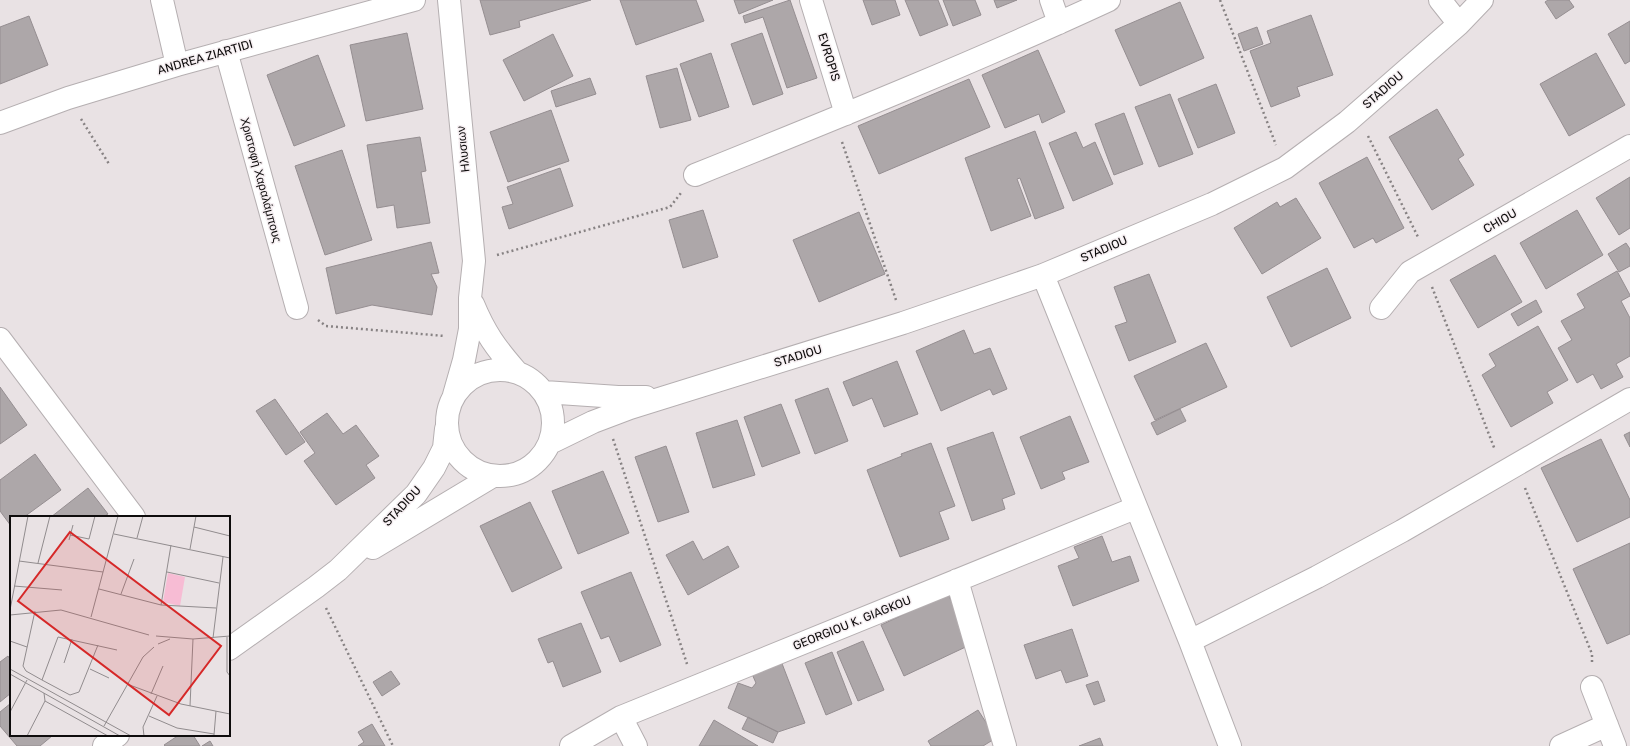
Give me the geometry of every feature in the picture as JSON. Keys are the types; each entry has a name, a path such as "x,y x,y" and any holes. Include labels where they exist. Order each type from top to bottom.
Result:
{"street":[{"path":"162,0 177,65"},
{"name":"ANDREA ZIARTIDI","path":"0,123 68,98 177,65 414,0"},
{"name":"Ηλυσιων","path":"449,0 474,261 468,338 464,360 454,395"},
{"name":"EVROPIS","path":"811,0 840,116"},
{"path":"1050,0 1059,23"},
{"path":"695,175 840,116 1059,23 1109,0"},
{"path":"1440,0 1459,24"},
{"name":"STADIOU","path":"550,443 630,408 903,323 1043,275 1212,204 1285,168 1357,114 1459,24 1482,0"},
{"name":"Χριστοφή Χαραλάμπους","path":"226,51 297,308"},
{"name":"CHIOU","path":"1381,308 1410,272 1630,146"},
{"path":"1043,275 1135,508 1190,641 1230,746"},
{"name":"Ηλυσιων","path":"470,298 485,332 496,349 516,371"},
{"path":"0,339 133,516"},
{"path":"498,369 516,371 532,379 544,392 552,408 554,425 550,443 541,458 527,469 510,476 493,476 476,471 462,461 451,446 446,429 447,411 454,395 465,381 481,372 498,369"},
{"name":"STADIOU","path":"544,392 618,397 671,396"},
{"path":"1190,641 1317,577 1402,531 1630,399"},
{"name":"STADIOU","path":"338,570 416,494 434,468 444,448 446,429"},
{"name":"STADIOU","path":"230,648 338,570 493,476"},
{"name":"GEORGIOU K. GIAGKOU","path":"572,746 621,717 1135,508"},
{"path":"957,580 1005,746"},
{"path":"1592,688 1615,746"},
{"path":"621,717 636,746"},
{"path":"1560,746 1607,725"},
{"path":"104,746 117,736"}],"path":[{"path":"1220,0 1285,168"},
{"path":"68,98 109,164"},
{"path":"1357,114 1427,263 1510,469 1592,654 1592,688"},
{"path":"840,116 903,323"},
{"path":"474,261 670,207 695,175"},
{"path":"297,308 326,326 468,338"},
{"path":"606,418 694,687"},
{"path":"316,587 393,746"}],"building":[{"path":"480,0 591,0 519,21 520,27 490,35"},
{"path":"620,0 696,0 704,21 636,45"},
{"path":"734,0 773,0 739,14"},
{"path":"790,0 817,78 787,88 763,17 745,23 743,16"},
{"path":"863,0 895,0 900,15 872,25"},
{"path":"905,0 938,0 948,25 920,36"},
{"path":"943,0 975,0 981,15 953,26"},
{"path":"994,0 1017,0 997,8"},
{"path":"1548,0 1569,0 1574,7 1556,19 1545,2"},
{"path":"1180,2 1204,58 1140,86 1115,30"},
{"path":"1311,15 1333,75 1297,87 1300,96 1271,107 1250,51 1271,43 1267,31"},
{"path":"29,16 48,65 0,84 0,27"},
{"path":"1630,21 1630,61 1625,64 1608,34"},
{"path":"1257,27 1263,44 1244,51 1238,34"},
{"path":"407,33 423,109 366,121 350,45"},
{"path":"762,33 783,94 753,105 731,44"},
{"path":"553,34 573,76 524,101 503,60"},
{"path":"1038,50 1065,112 1042,123 1039,114 1005,128 982,75"},
{"path":"711,53 729,107 699,117 680,64"},
{"path":"1596,53 1625,105 1569,136 1540,84"},
{"path":"318,55 345,126 294,146 267,75"},
{"path":"677,68 691,120 660,128 646,76"},
{"path":"590,78 596,94 556,107 551,91"},
{"path":"969,79 990,127 879,174 858,126"},
{"path":"1216,84 1235,133 1198,148 1178,99"},
{"path":"1170,94 1193,154 1159,167 1135,107"},
{"path":"1437,109 1464,155 1458,159 1474,185 1432,210 1389,137"},
{"path":"551,110 569,161 508,182 490,132"},
{"path":"1124,113 1143,164 1114,175 1095,124"},
{"path":"1035,131 1064,208 1035,219 1020,178 1017,179 1031,216 991,231 965,158"},
{"path":"1076,132 1083,148 1095,142 1113,184 1073,201 1049,143"},
{"path":"420,137 426,171 421,172 430,223 397,228 394,205 377,208 367,145"},
{"path":"342,150 372,240 325,255 295,166"},
{"path":"1367,157 1404,228 1376,243 1373,238 1354,248 1319,183"},
{"path":"560,168 573,206 509,229 502,207 513,204 507,187"},
{"path":"1630,177 1630,228 1619,235 1596,198"},
{"path":"1296,198 1321,238 1262,274 1234,228 1277,202 1280,207"},
{"path":"703,210 718,257 683,268 669,220"},
{"path":"1577,210 1603,255 1546,289 1520,243"},
{"path":"859,212 885,274 819,302 793,240"},
{"path":"431,242 439,273 431,274 437,287 432,315 372,305 336,314 326,268"},
{"path":"1626,243 1630,249 1630,266 1619,272 1608,254"},
{"path":"1495,255 1522,302 1478,328 1450,280"},
{"path":"1327,268 1351,318 1291,347 1267,297"},
{"path":"1617,271 1630,295 1621,301 1630,318 1630,356 1616,364 1623,377 1601,389 1593,374 1577,383 1558,348 1572,340 1561,321 1585,308 1577,294"},
{"path":"1149,274 1176,342 1129,361 1115,326 1127,322 1114,287"},
{"path":"1536,300 1542,312 1518,326 1511,314"},
{"path":"1538,326 1568,380 1547,392 1553,403 1511,427 1482,375 1496,366 1489,354"},
{"path":"964,330 974,354 990,348 1007,389 993,395 990,389 941,411 916,351"},
{"path":"1206,343 1227,387 1155,420 1134,376"},
{"path":"897,361 918,414 884,427 872,398 853,406 843,382"},
{"path":"0,387 27,425 0,444"},
{"path":"828,388 848,441 815,454 795,400"},
{"path":"275,399 305,442 286,455 256,411"},
{"path":"781,404 800,453 762,467 744,417"},
{"path":"1180,409 1186,421 1157,435 1151,423"},
{"path":"327,413 343,434 356,425 379,456 366,465 375,478 336,505 304,461 315,453 300,432"},
{"path":"1070,416 1089,462 1062,472 1065,479 1041,489 1020,437"},
{"path":"737,420 755,475 713,488 696,433"},
{"path":"993,432 1015,494 1002,499 1005,509 972,521 947,448"},
{"path":"1630,432 1630,447 1624,435"},
{"path":"1601,439 1630,500 1630,517 1577,542 1541,468"},
{"path":"931,443 955,506 939,512 949,539 900,557 867,470 902,456 901,454"},
{"path":"666,446 689,512 658,522 635,457"},
{"path":"35,454 61,490 25,516 10,516 10,525 0,511 0,480"},
{"path":"603,471 629,533 578,554 552,491"},
{"path":"88,488 108,514 106,516 52,516"},
{"path":"530,502 562,568 512,592 480,526"},
{"path":"1102,536 1112,562 1130,556 1139,581 1073,606 1058,566 1079,558 1074,547"},
{"path":"693,541 703,560 728,546 739,567 688,595 666,555"},
{"path":"1630,543 1630,634 1607,644 1573,569"},
{"path":"631,572 661,645 620,662 609,636 601,639 581,592"},
{"path":"948,594 972,644 904,676 881,625"},
{"path":"581,623 601,672 563,687 553,661 548,663 538,639"},
{"path":"1072,629 1088,676 1066,683 1061,670 1036,679 1024,645"},
{"path":"863,641 884,690 858,701 837,652"},
{"path":"832,652 852,704 826,715 805,663"},
{"path":"8,656 10,659 10,694 0,702 0,662"},
{"path":"781,661 805,723 778,732 728,708 738,683 752,688 756,683 752,674"},
{"path":"391,671 400,684 382,696 373,682"},
{"path":"1098,681 1105,701 1094,705 1086,685"},
{"path":"10,704 10,736 52,736 40,746 17,746 0,726 0,712"},
{"path":"978,710 996,738 983,746 931,746 928,741"},
{"path":"748,717 778,732 773,743 742,729"},
{"path":"714,720 758,746 699,746"},
{"path":"372,724 385,746 358,746 364,742 358,732"},
{"path":"178,736 194,736 200,746 165,746 164,745"},
{"path":"1100,738 1103,746 1079,746"},
{"path":"210,741 213,746 202,746"}]}
